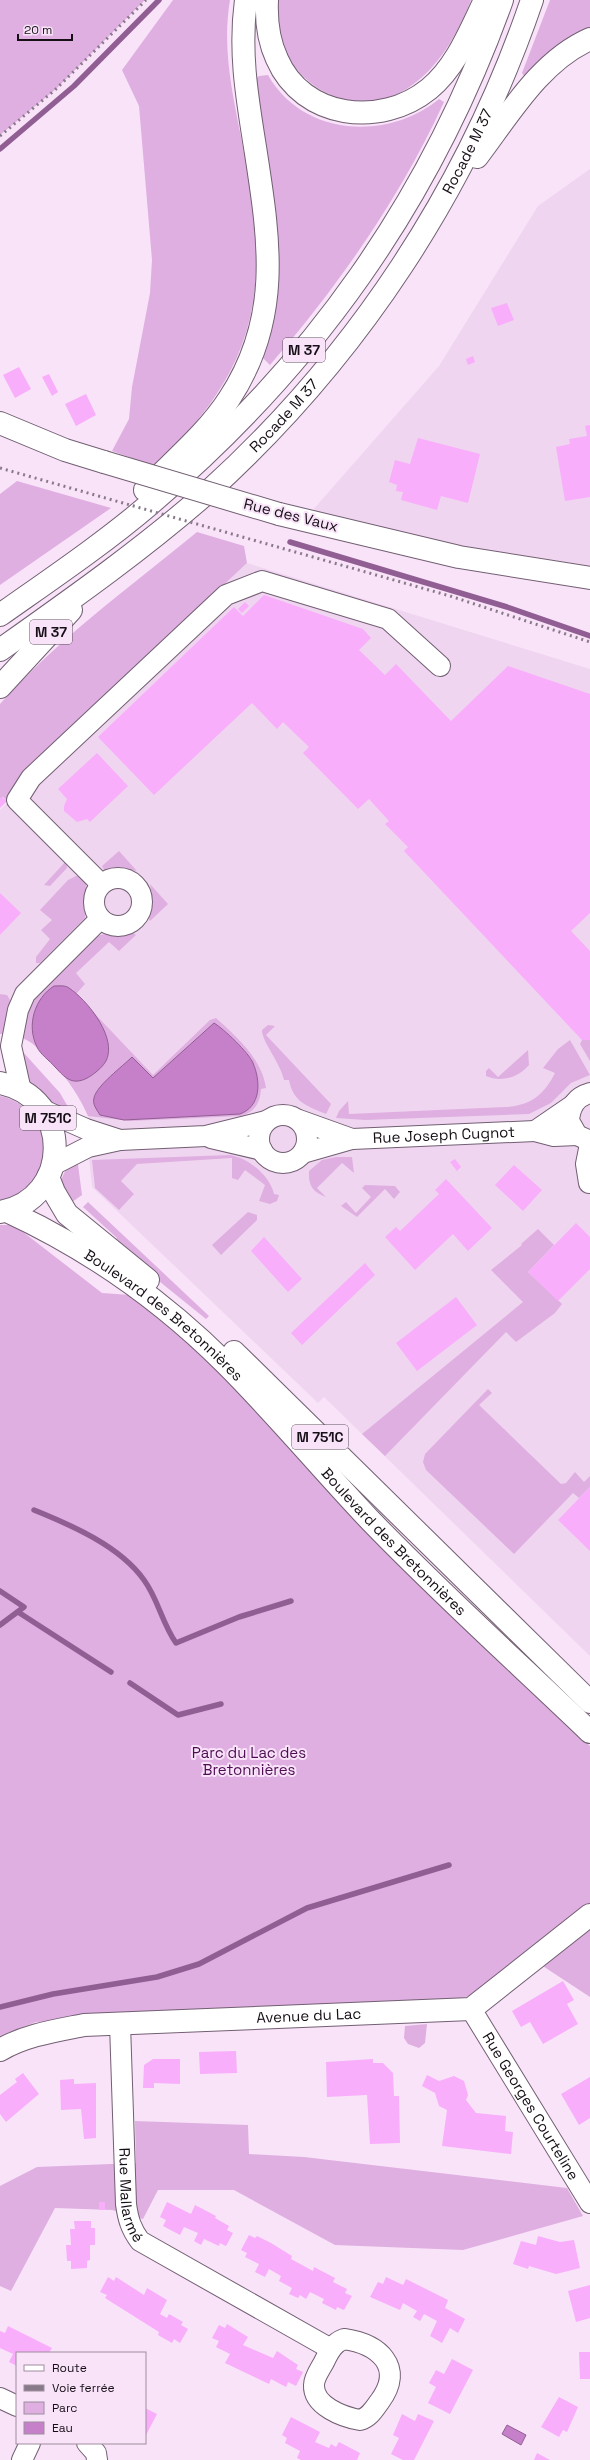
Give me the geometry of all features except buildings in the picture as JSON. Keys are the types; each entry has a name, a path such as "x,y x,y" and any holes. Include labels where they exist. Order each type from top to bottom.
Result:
{"main road":[{"path":"66,568 215,418 241,377 262,322 268,283 269,245 242,62 242,26 246,0"},
{"path":"267,0 266,20 270,40 277,60 290,81 309,98 332,109 359,114 387,111 412,101 429,89 456,57 485,0"},
{"name":"Rocade M 37","path":"0,615 66,568 149,504 217,444 291,366 336,311 388,235 431,162 466,92 502,0"},
{"name":"Rocade M 37","path":"0,650 101,578 208,491 288,412 358,328 401,269 439,207 489,110 532,0"},
{"path":"439,207 533,84 564,54 590,39"},
{"name":"Rue des Vaux","path":"0,423 65,450 279,514 459,557 590,578"},
{"name":"M 37","path":"0,687 101,578"},
{"name":"M 751C","path":"0,1084 21,1090 34,1099 43,1110 54,1136 51,1171 31,1198 3,1211"},
{"name":"Boulevard des Bretonnières","path":"51,1171 54,1192 67,1214 213,1332 590,1702"},
{"name":"Boulevard des Bretonnières","path":"3,1211 47,1230 79,1250 151,1299 186,1328 226,1364 369,1519 590,1732"},
{"path":"471,2009 590,1915"},
{"name":"Avenue du Lac","path":"0,2050 17,2041 37,2034 84,2025 471,2009"}],"street":[{"path":"101,884 17,800 31,778 226,595 262,581 388,620 440,666"},
{"path":"123,878 136,885 143,898 140,913 129,924 114,926 100,919 96,912 94,898 101,884 108,880 123,878"},
{"path":"21,1090 5,1053 18,1010 25,994 100,919"},
{"name":"Rue Joseph Cugnot","path":"536,1131 578,1099 590,1093"},
{"path":"572,1105 569,1121 586,1140 586,1164 589,1183"},
{"path":"43,1110 86,1129 120,1140"},
{"path":"51,1171 88,1147 120,1140 206,1136 266,1121 281,1114 288,1114 299,1120 307,1132 308,1140 303,1153 291,1162 281,1163 270,1159 262,1150 259,1135 266,1121"},
{"name":"Rue Joseph Cugnot","path":"299,1120 352,1139"},
{"name":"Rue Joseph Cugnot","path":"303,1153 352,1139 536,1131 554,1136 586,1140"},
{"path":"206,1136 262,1150"},
{"name":"Rue Georges Courteline","path":"471,2009 590,2203"},
{"name":"Rue Mallarmé","path":"120,2024 126,2204 130,2226 134,2234 140,2241 331,2349"},
{"path":"0,2398 16,2406"},
{"path":"22,2460 30,2444"},
{"path":"88,2444 96,2453 97,2460"}],"shaded area":[{"path":"590,169 590,578 305,519 439,366 538,206"},
{"path":"247,563 590,669 590,1656 324,1397 318,1403 92,1187 86,1129 88,1116 82,1101 69,1082 30,1041 3,1034 10,1005 2,994 0,994 0,810 8,802 23,773"}],"green space":[{"path":"0,0 145,0 56,89 0,135"},
{"path":"173,0 230,0 227,35 229,69 250,188 255,234 256,277 250,316 238,354 219,391 191,428 154,466 112,451 129,419 132,387 150,293 152,260 139,106 122,70"},
{"path":"277,0 471,0 454,37 438,60 419,80 408,88 390,97 372,101 353,101 335,96 319,88 304,77 292,62 281,39 278,23"},
{"path":"550,0 590,0 590,29 524,76 522,73"},
{"path":"268,75 283,96 302,111 324,121 348,126 372,126 396,122 418,113 439,99 444,102 427,138 408,172 366,240 320,304 270,365 260,355 278,241 271,183 254,80 259,76"},
{"path":"17,481 111,508 0,585 0,494"},
{"path":"197,532 244,546 247,563 23,773 8,802 3,797 0,799 0,704 46,657 95,614"},
{"path":"119,851 137,871 119,867 104,870 102,866"},
{"path":"66,861 67,868 50,886 44,885"},
{"path":"76,876 83,876 86,883 85,918 40,963 36,963 36,957 50,939 41,930 52,920 40,910 68,880"},
{"path":"150,884 168,904 150,921 148,918 153,902"},
{"path":"133,933 136,935 119,951 109,942 76,973 85,984 76,994 153,1075 210,1020 216,1018 247,1049 254,1058 264,1077 266,1088 261,1089 258,1103 253,1110 241,1116 130,1121 88,1116 77,1095 61,1072 42,1051 23,1038 28,1013 36,994 95,938 103,934"},
{"path":"0,994 7,995 10,1000 3,1034 0,1034"},
{"path":"268,1025 275,1026 266,1035 331,1104 326,1114 307,1106 297,1098 289,1080 284,1080 263,1034 262,1030"},
{"path":"570,1040 590,1075 571,1083 551,1103 529,1114 365,1120 336,1118 339,1111 348,1101 349,1114 505,1107 529,1102 541,1093 551,1081 555,1073 543,1068 558,1049"},
{"path":"582,1040 590,1040 590,1061 580,1044"},
{"path":"528,1050 529,1065 520,1073 504,1079 486,1076 486,1071 489,1068 498,1077"},
{"path":"20,1052 23,1052 60,1093 75,1119 56,1108 45,1095 24,1077"},
{"path":"0,1096 14,1100 25,1108 34,1118 40,1130 44,1144 40,1171 32,1183 21,1192 0,1201"},
{"path":"230,1155 244,1160 257,1168 268,1180 274,1194 279,1195 277,1201 270,1204 259,1201 265,1185 245,1170 238,1180 232,1178 232,1158 137,1164 121,1181 134,1194 119,1210 95,1188 92,1160"},
{"path":"77,1157 82,1195 68,1205 61,1180 67,1167"},
{"path":"336,1157 352,1157 354,1173 342,1163 317,1188 326,1197 312,1188 309,1181 309,1171 322,1160"},
{"path":"365,1185 395,1186 400,1192 394,1199 385,1189 357,1217 341,1206 346,1202 356,1213 371,1197 362,1188"},
{"path":"88,1202 209,1316 206,1319 113,1244 117,1238 83,1207"},
{"path":"248,1212 257,1215 257,1220 221,1255 212,1245"},
{"name":"Parc du Lac des Bretonnières","path":"0,1225 14,1225 102,1293 130,1295 190,1339 274,1429 309,1470 368,1530 590,1746 590,1997 526,1955 480,1993 446,2002 36,2022 0,2036"},
{"path":"538,1229 554,1245 528,1272 562,1304 555,1313 516,1342 506,1332 385,1456 362,1434 523,1302 491,1270 522,1245 521,1244"},
{"path":"488,1389 492,1393 479,1405 561,1484 566,1483 575,1472 584,1482 590,1476 590,1487 579,1498 573,1493 514,1554 426,1470 423,1462 425,1454"},
{"path":"427,2024 425,2043 419,2048 408,2044 404,2038 405,2026"},
{"path":"135,2121 248,2125 249,2154 304,2157 567,2188 583,2216 463,2250 335,2245 234,2190 158,2190 143,2219 112,2210 55,2208 11,2291 0,2286 0,2186 37,2167 136,2163"}],"water":[{"path":"54,986 67,987 76,993 91,1009 103,1027 107,1037 108,1055 104,1065 91,1076 83,1080 74,1081 63,1076 40,1052 34,1039 32,1030 34,1013 37,1005 47,991"},
{"path":"214,1023 224,1030 247,1053 256,1070 258,1085 257,1093 252,1105 247,1110 240,1114 124,1120 100,1115 94,1102 96,1093 105,1082 132,1057 153,1078"},
{"path":"507,2425 526,2435 521,2445 502,2434"}],"waterway":[{"path":"0,149 74,86 159,0"},
{"path":"290,542 507,607 590,636"},
{"path":"34,1510 63,1522 94,1538 122,1557 134,1568 149,1587 176,1643 239,1617 291,1601"},
{"path":"0,1591 24,1607 0,1625"},
{"path":"18,1612 111,1672"},
{"path":"130,1683 178,1715 221,1704"},
{"path":"0,2007 53,1994 157,1977 199,1964 307,1908 449,1865"}],"railway":[{"path":"0,136 56,89 146,0"},
{"path":"0,468 450,596 590,642"}]}
